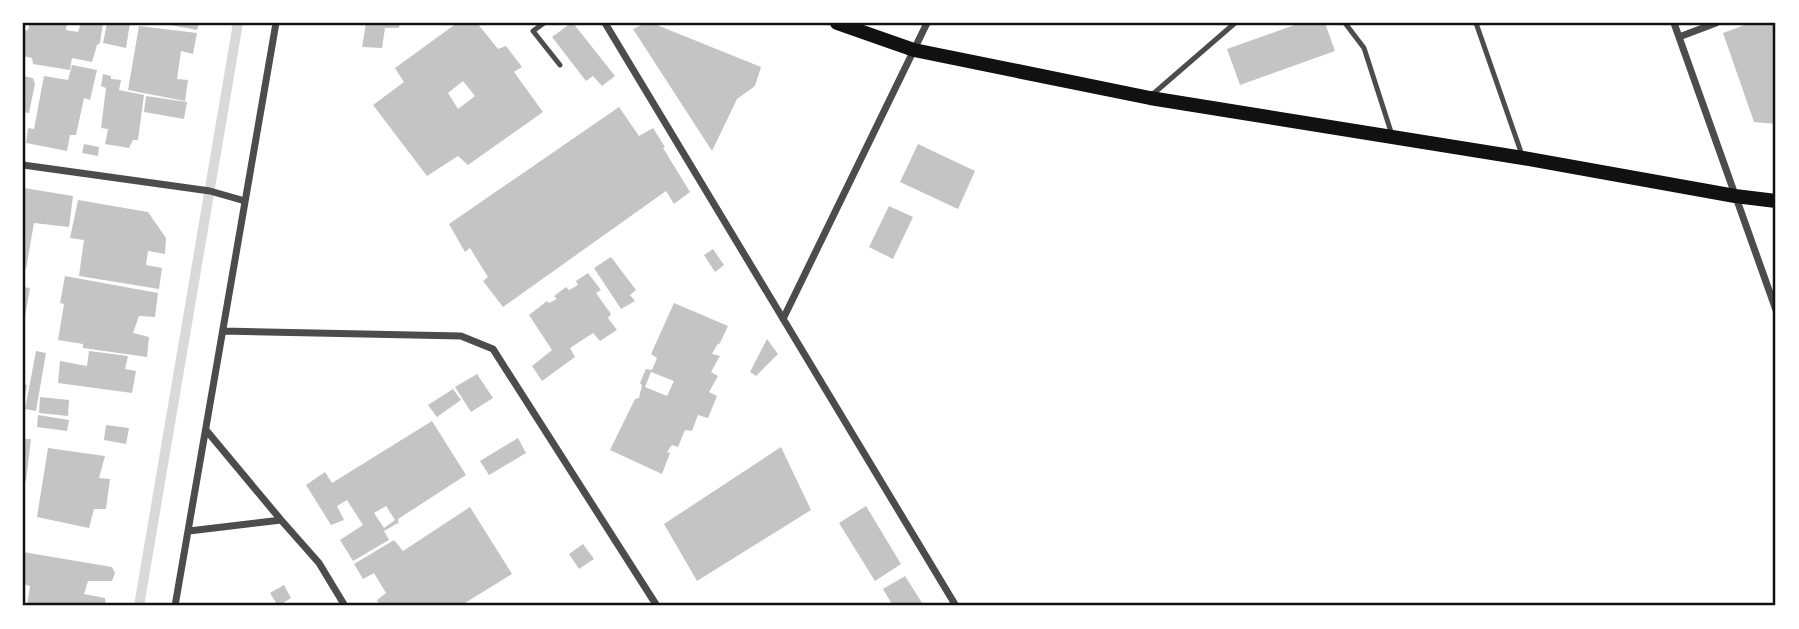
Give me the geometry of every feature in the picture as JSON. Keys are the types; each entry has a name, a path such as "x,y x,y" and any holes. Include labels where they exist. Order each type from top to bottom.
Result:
{"main road":[{"path":"837,23 914,50 1150,98 1776,201"}],"street":[{"path":"175,606 276,23"},
{"path":"605,23 956,606"},
{"path":"783,319 927,23"},
{"path":"1674,23 1776,310"},
{"path":"1679,37 1716,23"},
{"path":"23,165 210,191 245,201"},
{"path":"223,331 461,336 493,349 657,606"},
{"path":"206,430 319,564 345,606"},
{"path":"189,531 281,520"}],"lane":[{"path":"544,23 533,31 561,65"},
{"path":"1150,98 1235,23"},
{"path":"1345,23 1364,48 1393,138"},
{"path":"1476,23 1523,158"}],"building":[{"path":"30,23 67,23 66,30 78,32 81,23 103,23 100,43 92,62 72,58 70,70 33,64 32,58 23,56 24,31 28,30"},
{"path":"107,23 130,23 126,48 103,43"},
{"path":"165,23 199,23 197,30"},
{"path":"366,23 400,23 399,28 385,28 382,48 362,47"},
{"path":"457,23 477,23 498,49 506,46 522,67 514,72 543,112 468,165 458,156 427,176 373,105 404,82 395,68","holes":["463,81 475,96 458,109 448,93"]},
{"path":"571,23 615,76 602,86 593,76 586,81 552,37"},
{"path":"645,23 652,23 761,67 755,86 737,99 712,151 633,29"},
{"path":"1300,23 1325,23 1335,51 1240,85 1227,49"},
{"path":"1750,23 1776,23 1776,124 1754,122 1723,33"},
{"path":"139,26 197,33 193,54 181,51 177,79 188,80 185,101 128,90"},
{"path":"72,65 97,70 90,100 84,98 76,135 70,135 67,151 26,143 28,128 34,129 44,76 68,80"},
{"path":"103,74 111,76 111,79 121,80 119,90 144,95 138,140 133,140 129,148 105,144 108,129 101,128 106,88 101,86"},
{"path":"23,76 33,78 35,84 29,113 23,112"},
{"path":"146,96 187,102 184,119 144,112"},
{"path":"619,107 639,136 653,128 690,192 674,204 666,191 503,307 483,281 488,277 470,248 465,252 449,224"},
{"path":"84,144 99,147 98,156 82,153"},
{"path":"918,144 975,171 958,209 900,182"},
{"path":"24,188 73,196 69,227 34,223 26,269 23,268"},
{"path":"78,200 148,212 166,238 165,254 148,251 146,265 162,268 159,289 79,276 84,240 70,238"},
{"path":"889,206 913,217 893,259 869,247"},
{"path":"713,249 724,265 715,272 704,255"},
{"path":"611,257 636,290 630,295 635,301 621,309 594,268"},
{"path":"588,273 601,290 596,293 611,314 608,318 617,330 600,341 593,333 570,348 575,357 542,381 532,366 552,350 529,315 547,301 549,303 557,299 554,296 566,287 569,290 578,285 576,281"},
{"path":"65,276 158,293 155,317 139,316 133,333 149,337 147,357 83,348 83,344 58,340"},
{"path":"23,287 30,288 24,323 23,322"},
{"path":"674,303 728,326 712,354 720,356 711,372 718,376 709,392 717,396 708,418 698,415 692,431 685,430 678,447 672,445 667,452 670,453 662,474 610,450 635,399 639,398 642,385 640,383 646,369 652,370 657,358 651,354","holes":["651,372 674,381 667,396 645,387"]},
{"path":"767,339 778,354 756,376 750,372"},
{"path":"36,351 46,353 36,411 25,409"},
{"path":"89,351 128,356 125,369 136,371 132,393 58,383 60,361 87,366"},
{"path":"477,374 493,398 471,412 455,387"},
{"path":"23,384 27,385 24,401 23,401"},
{"path":"453,389 461,400 437,417 428,405"},
{"path":"40,397 69,400 68,416 39,413"},
{"path":"38,415 69,420 67,431 37,427"},
{"path":"432,421 466,475 398,519 399,525 398,523 384,531 389,540 353,561 340,540 363,525 347,500 337,506 344,520 331,525 306,485 325,472 332,483","holes":["386,506 395,520 384,528 374,513"]},
{"path":"106,425 129,428 126,444 104,440"},
{"path":"518,438 526,453 489,475 480,461"},
{"path":"23,439 31,439 26,481 23,480"},
{"path":"781,447 811,510 697,581 664,524"},
{"path":"48,448 105,456 99,478 110,479 106,509 94,509 89,528 37,517"},
{"path":"866,506 901,564 875,581 839,523"},
{"path":"470,507 512,574 460,606 380,606 377,600 386,593 374,573 363,579 354,564 394,540 403,551"},
{"path":"583,544 594,559 579,569 569,554"},
{"path":"23,552 112,567 115,573 112,581 88,581 84,594 105,598 106,606 27,606 30,586 23,584"},
{"path":"905,576 924,606 893,606 883,589"},
{"path":"284,585 291,598 278,606 270,593"}],"waterway":[{"path":"139,606 238,23"}]}
